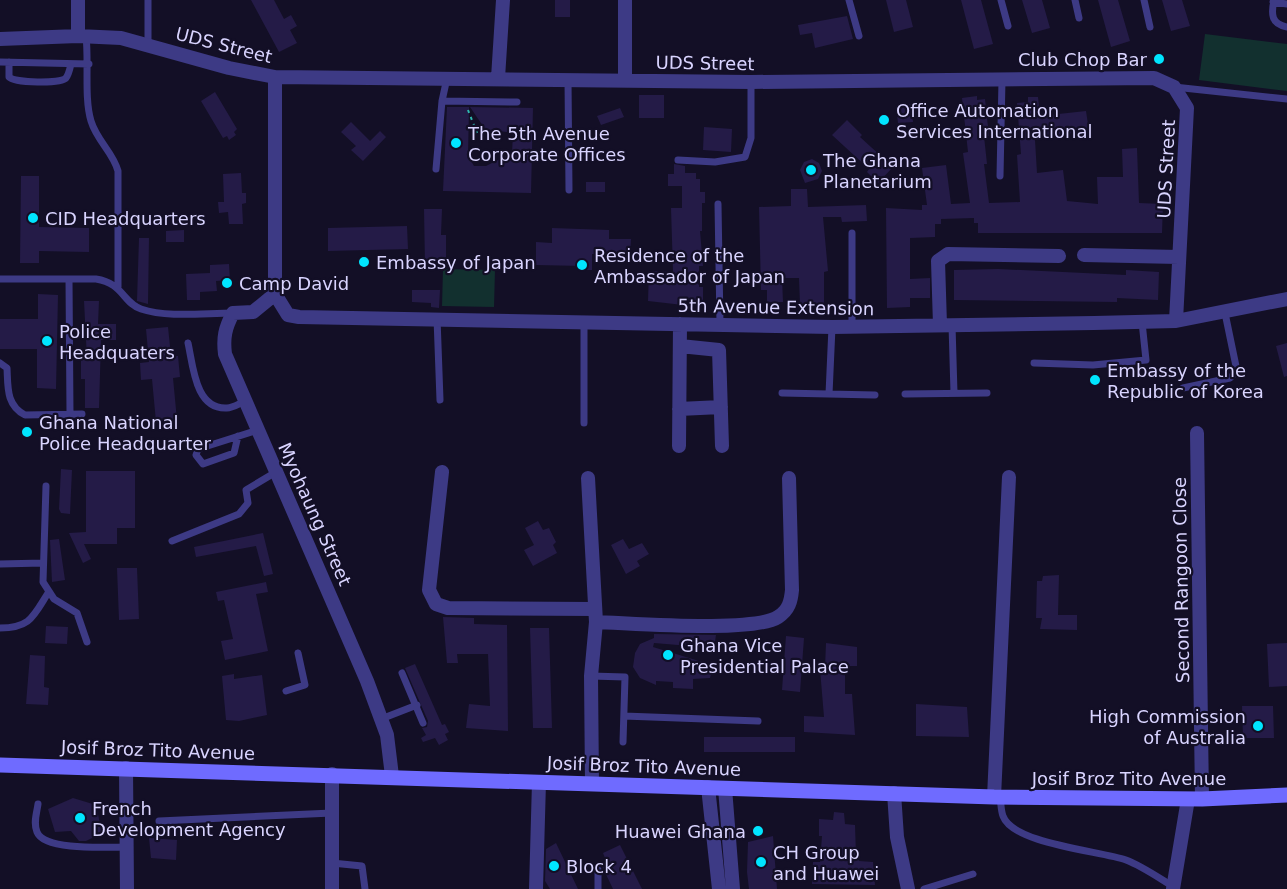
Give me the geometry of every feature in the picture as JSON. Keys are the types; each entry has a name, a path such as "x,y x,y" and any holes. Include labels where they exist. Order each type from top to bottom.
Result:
{"street":[{"path":"78,0 82,36"},
{"path":"498,78 503,0"},
{"path":"625,0 625,80"},
{"name":"UDS Street","path":"0,39 82,36 121,38 229,68 275,77 751,82 1154,78 1174,87 1187,108 1176,321"},
{"path":"275,77 274,294 288,315"},
{"path":"946,325 938,261 943,257 948,254 1059,256"},
{"path":"1084,255 1179,257"},
{"path":"233,313 253,312 274,294"},
{"name":"5th Avenue Extension","path":"253,312 299,317 852,327 1176,321 1287,299"},
{"name":"Myohaung Street","path":"233,313 226,325 223,338 225,354 323,575 381,719 387,735 392,776"},
{"path":"679,446 680,324"},
{"path":"680,346 719,350 722,446"},
{"path":"679,409 721,407"},
{"name":"Second Rangoon Close","path":"1174,888 1195,799 1197,433"},
{"path":"442,472 429,590 436,604 448,608 749,625 768,622 781,615 790,604 792,590 789,478"},
{"path":"588,477 595,616 591,676 592,783"},
{"path":"997,797 1009,477"},
{"name":"Josif Broz Tito Avenue","path":"0,765 997,797 1195,799 1287,795"},
{"path":"126,768 127,889"},
{"path":"332,774 332,889"},
{"path":"536,889 539,782"},
{"path":"708,787 717,887"},
{"path":"725,788 733,889"},
{"path":"894,794 897,837 908,889"}],"lane":[{"path":"148,0 148,44"},
{"path":"849,0 859,36"},
{"path":"1001,0 1008,26"},
{"path":"1075,0 1079,18"},
{"path":"1144,0 1150,27"},
{"path":"1287,4 1274,1 1273,19 1276,24 1287,27"},
{"path":"82,36 89,64 91,120 102,144 115,160 118,171 118,287"},
{"path":"0,62 89,64"},
{"path":"9,62 9,77 16,82 62,81 68,75 71,64"},
{"path":"436,169 442,100 447,78"},
{"path":"568,79 569,190"},
{"path":"1000,176 1002,80"},
{"path":"678,160 716,162 745,156 751,138 751,82"},
{"path":"1174,87 1287,99"},
{"path":"442,100 517,102"},
{"path":"718,204 720,324"},
{"path":"852,233 852,327"},
{"path":"0,279 96,279 108,281 118,287 138,308 155,312 233,313"},
{"path":"69,279 70,414"},
{"path":"1183,388 1230,378 1237,371 1225,313"},
{"path":"437,318 440,400"},
{"path":"584,321 585,423"},
{"path":"1034,363 1094,365 1146,360 1142,322"},
{"path":"946,325 954,393"},
{"path":"829,394 832,327"},
{"path":"188,343 200,395 226,408 246,401"},
{"path":"0,363 7,368 9,397 13,406 25,415 82,414"},
{"path":"782,393 875,395"},
{"path":"905,394 987,393"},
{"path":"0,397 9,397"},
{"path":"238,436 234,453 203,464 199,462 196,456 198,449 238,436 258,430"},
{"path":"172,541 239,514 248,503 246,490 250,484 276,472"},
{"path":"46,486 43,582 48,593 77,613 87,642"},
{"path":"0,564 43,563"},
{"path":"0,628 25,625 33,617 48,593"},
{"path":"286,691 305,685 298,653"},
{"path":"402,673 423,723"},
{"path":"591,676 625,677 622,742"},
{"path":"381,719 417,705"},
{"path":"624,716 758,722"},
{"path":"997,797 1003,818 1012,827 1066,848 1127,860 1174,888"},
{"path":"38,804 36,830 40,837 59,845 126,847"},
{"path":"159,821 332,813"},
{"path":"332,863 362,866 365,889"},
{"path":"598,870 598,889"},
{"path":"924,889 973,874"}],"path":[{"path":"466,101 477,133"}],"green space":[{"path":"1205,34 1287,44 1287,91 1199,80"},
{"path":"443,269 495,270 494,307 442,306"}],"building":[{"path":"251,0 274,0 284,19 291,15 297,26 290,30 297,43 279,52"},
{"path":"555,0 570,0 570,17 555,17"},
{"path":"886,0 906,0 913,27 894,32"},
{"path":"961,0 981,0 993,44 974,49"},
{"path":"1022,0 1042,0 1050,28 1032,33"},
{"path":"1098,0 1118,0 1130,41 1111,47"},
{"path":"1162,0 1182,0 1190,26 1171,31"},
{"path":"847,16 853,39 815,48 812,33 800,35 798,25"},
{"path":"215,92 237,129 234,132 236,135 229,140 227,136 223,138 201,101"},
{"path":"639,95 664,95 664,118 639,118"},
{"path":"977,96 977,100 985,99 989,136 984,136 987,164 984,164 989,203 1020,202 1017,155 1021,154 1017,103 1028,102 1028,97 1038,97 1040,116 1086,111 1089,131 1042,137 1042,140 1035,140 1037,173 1063,170 1067,201 1098,204 1097,177 1123,177 1122,149 1137,148 1139,203 1163,204 1162,233 978,233 978,223 974,223 974,218 941,219 941,224 935,224 935,237 910,238 910,279 930,278 930,298 910,298 910,307 887,308 886,208 922,210 922,205 927,205 922,168 946,165 951,204 970,203 963,153 968,152 962,98"},
{"path":"911,104 913,122 898,123 896,106"},
{"name":"The 5th Avenue Corporate Offices","path":"447,107 469,107 468,156 474,166 486,166 512,153 513,133 485,129 470,107 533,108 531,193 443,191"},
{"path":"620,108 624,117 601,125 597,116"},
{"path":"847,120 862,135 860,137 893,167 878,183 867,172 869,169 832,135"},
{"path":"351,122 370,141 380,131 386,137 363,161 351,150 356,146 341,132"},
{"path":"704,127 732,129 731,152 703,150"},
{"name":"The Ghana Planetarium","path":"812,159 819,163 822,171 818,179 805,183 800,170 804,162"},
{"path":"674,164 685,166 685,173 696,173 696,179 700,179 700,192 705,192 705,203 702,203 702,231 700,231 703,266 699,266 699,287 703,287 703,301 683,301 683,305 648,301 649,271 673,272 671,208 682,208 682,186 668,186 668,174 674,174"},
{"path":"241,173 242,193 246,193 246,203 242,204 243,224 229,224 228,212 219,213 218,202 224,202 223,174"},
{"path":"21,176 39,176 39,227 89,228 89,252 39,251 39,263 20,263"},
{"path":"586,182 605,182 605,192 586,192"},
{"path":"791,189 807,189 808,207 866,205 867,221 842,222 841,217 823,217 828,271 824,272 824,304 800,304 799,278 782,278 783,302 767,302 767,290 761,290 759,207 791,206"},
{"path":"424,209 442,209 441,235 446,235 446,265 425,265"},
{"path":"407,226 408,249 328,251 328,228"},
{"path":"552,228 609,230 609,239 631,239 630,255 592,254 592,270 582,270 583,266 536,265 536,242 552,243"},
{"path":"184,230 184,242 166,242 166,231"},
{"path":"139,238 149,238 148,304 137,301"},
{"path":"229,264 230,280 216,281 217,291 200,292 200,300 187,300 186,274 210,273 210,265"},
{"path":"998,269 1126,275 1126,270 1159,272 1158,300 1117,298 1117,302 954,300 954,270"},
{"path":"412,290 440,290 439,308 431,307 431,303 412,302"},
{"name":"Police Headquaters","path":"38,294 58,295 56,389 37,388 37,349 0,349 0,319 38,319"},
{"path":"84,301 99,301 98,324 116,324 116,340 101,340 99,408 85,408 85,379 81,379 81,359 87,359"},
{"path":"168,327 171,356 178,356 180,377 173,378 177,420 156,422 152,379 141,380 140,363 149,362 146,329"},
{"path":"1287,343 1287,376 1284,377 1276,346"},
{"path":"61,469 72,470 70,514 61,513 59,509"},
{"path":"86,471 135,471 135,528 117,528 117,544 84,544 91,559 83,563 69,533 86,532"},
{"path":"538,521 543,530 549,528 556,542 553,545 557,553 533,566 524,550 534,545 525,528"},
{"path":"263,533 273,574 264,576 256,546 196,557 194,547"},
{"path":"59,539 65,580 52,582 50,540"},
{"path":"623,539 629,549 642,543 649,554 637,561 640,566 626,574 611,545"},
{"path":"117,568 137,568 139,619 119,620"},
{"path":"1059,575 1058,615 1077,615 1077,630 1040,629 1042,618 1036,618 1037,581 1042,581 1043,576"},
{"path":"266,582 268,592 256,594 268,651 225,660 221,641 233,639 224,600 218,601 216,592"},
{"path":"443,617 474,618 474,624 507,625 508,731 466,728 469,704 490,706 488,654 457,654 458,663 447,663"},
{"path":"46,626 68,627 67,644 45,643"},
{"path":"530,628 549,628 552,728 533,728"},
{"name":"Ghana Vice Presidential Palace","path":"654,634 716,635 714,648 654,643 653,647 709,664 712,670 710,678 693,679 693,689 673,688 673,682 656,681 656,685 640,678 633,667 635,653 640,644 654,638"},
{"path":"786,636 804,638 800,692 782,690"},
{"path":"826,643 857,647 857,666 845,666 845,694 852,694 855,735 804,732 804,716 824,717 820,669 825,668"},
{"path":"1287,643 1287,686 1269,687 1267,644"},
{"path":"30,655 45,656 44,687 49,688 48,705 26,704"},
{"path":"415,664 442,725 445,724 449,732 445,734 448,740 439,745 435,738 423,742 421,738 426,735 422,728 427,727 428,721 405,668"},
{"path":"234,674 234,679 262,675 267,715 239,721 226,720 222,676"},
{"path":"916,704 967,707 969,737 916,736"},
{"path":"1242,706 1273,706 1274,738 1243,738"},
{"path":"704,737 795,737 795,752 704,752"},
{"path":"73,798 96,805 102,833 86,841 79,841 71,831 55,832 48,809"},
{"path":"834,812 844,813 845,824 855,825 856,855 859,861 873,862 875,885 812,884 813,862 820,862 822,836 819,836 819,819 833,820"},
{"name":"CH Group and Huawei","path":"773,836 777,889 749,889 748,842"},
{"path":"149,838 177,840 176,860 151,858"},
{"name":"Block 4","path":"556,843 578,889 550,889 545,881 546,849"},
{"path":"620,845 642,889 613,889 602,866 607,863 603,853"}],"place":[{"name":"Club Chop Bar","path":"1159,59"},
{"name":"Office Automation Services International","path":"884,120"},
{"name":"The 5th Avenue Corporate Offices","path":"456,143"},
{"name":"The Ghana Planetarium","path":"811,170"},
{"name":"CID Headquarters","path":"33,218"},
{"name":"Embassy of Japan","path":"364,262"},
{"name":"Residence of the Ambassador of Japan","path":"582,265"},
{"name":"Camp David","path":"227,283"},
{"name":"Police Headquaters","path":"47,341"},
{"name":"Embassy of the Republic of Korea","path":"1095,380"},
{"name":"Ghana National Police Headquarter","path":"27,432"},
{"name":"Ghana Vice Presidential Palace","path":"668,655"},
{"name":"High Commission of Australia","path":"1258,726"},
{"name":"French Development Agency","path":"80,818"},
{"name":"Huawei Ghana","path":"758,831"},
{"name":"CH Group and Huawei","path":"761,862"},
{"name":"Block 4","path":"554,866"}]}
